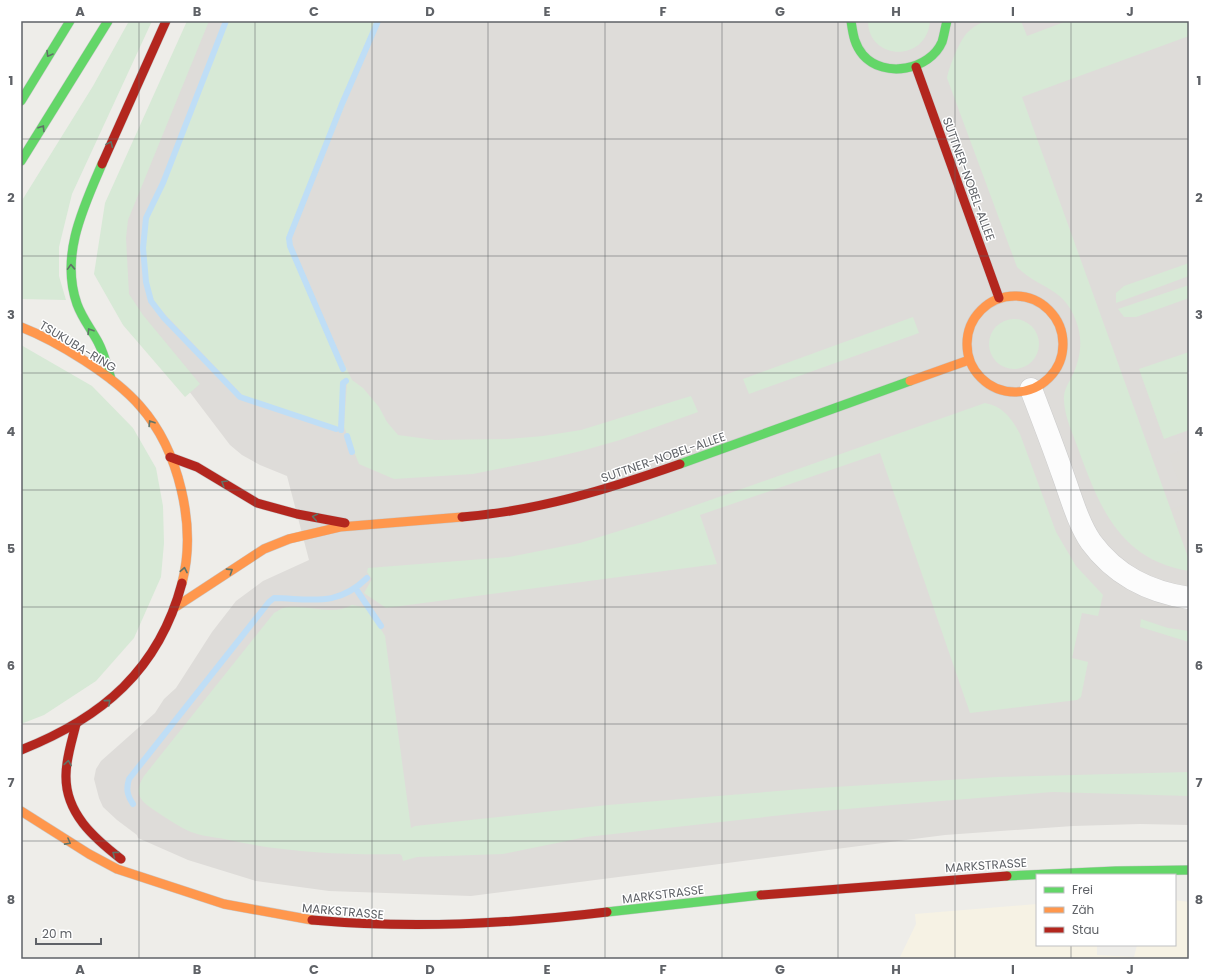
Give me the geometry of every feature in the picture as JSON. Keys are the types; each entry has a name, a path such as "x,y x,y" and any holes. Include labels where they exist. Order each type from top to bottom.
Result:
{"main road":[{"path":"21,101 70,21"},
{"path":"21,161 108,21"},
{"path":"111,379 98,342 83,318 78,305 71,277 72,246 77,223 86,200 166,21"},
{"path":"851,21 853,38 859,49 867,58 890,69 902,70 916,67 926,62 935,53 942,43 946,31 947,21"},
{"name":"SUTTNER-NOBEL-ALLEE","path":"916,67 999,298"},
{"path":"1015,295 1028,298 1042,304 1052,314 1060,326 1063,342 1062,357 1055,371 1045,382 1031,389 1019,392 994,388 979,376 969,360 966,345 968,330 975,316 986,305 999,298 1015,295"},
{"name":"TSUKUBA-RING","path":"21,327 28,329 84,361 111,379 140,407 170,457 182,496 188,538 184,571 174,608 166,628 150,655 131,681 105,705 76,724 50,740 21,750"},
{"name":"SUTTNER-NOBEL-ALLEE","path":"174,608 264,549 280,542 353,524 501,513 558,502 614,488 969,360"},
{"name":"SUTTNER-NOBEL-ALLEE","path":"170,457 197,466 257,503 297,514 353,524"},
{"name":"MARKSTRASSE","path":"76,724 67,764 66,782 69,801 80,821 96,840 146,878"},
{"name":"MARKSTRASSE","path":"21,811 63,839 114,868 218,902 295,919 343,924 398,927 456,927 566,918 698,901 1025,874 1119,870 1189,870"}],"street":[{"path":"1031,389 1079,518 1091,542 1112,564 1132,580 1164,594 1189,598"}],"shaded area":[{"path":"205,21 1189,21 1189,825 1140,824 1073,826 945,835 471,896 329,891 256,881 188,860 138,838 137,835 103,807 94,779 96,769 101,761 155,713 164,699 176,688 212,632 236,601 263,581 309,560 287,476 260,465 242,455 230,445 176,374 129,302 123,244 127,214"},
{"path":"1189,448 1189,560 1170,509 1187,504 1169,455"},
{"path":"1176,900 1189,902 1189,959 899,959 916,924 915,914 1036,904 1036,946 1097,946 1097,955 1134,957 1137,946 1176,946"}],"green space":[{"path":"129,21 152,21 72,194 59,247 59,276 66,300 21,299 21,202 93,86"},
{"path":"187,21 209,21 128,220 126,238 129,294 143,315 200,384 185,397 123,325 94,274 105,203"},
{"path":"228,21 379,21 289,241 332,340 352,380 363,388 379,407 387,422 398,435 435,440 508,439 543,436 581,430 691,396 698,412 620,440 548,459 473,474 394,479 359,464 344,427 347,383 344,377 338,428 245,398 154,301 147,280 143,242 148,217"},
{"path":"868,21 930,21 926,35 919,44 909,50 898,52 887,50 877,44 871,34"},
{"path":"987,21 1021,21 1027,36 1067,21 1189,21 1189,36 1022,97 1189,560 1189,571 1166,565 1146,556 1116,529 1095,493 1071,431 1065,410 1064,396 1066,387 1072,377 1078,361 1080,334 1076,321 1065,301 1017,267 947,78 955,54 965,36 975,26"},
{"path":"1189,263 1189,276 1116,303 1116,293 1124,286"},
{"path":"1189,285 1189,298 1136,317 1124,317 1118,309"},
{"path":"913,317 919,333 749,394 743,379"},
{"path":"1014,319 1023,321 1034,330 1039,344 1037,353 1028,364 1014,369 1005,367 994,358 989,344 991,335 1000,324"},
{"path":"21,345 92,386 133,428 156,468 163,506 164,543 161,577 134,638 96,681 44,715 21,724"},
{"path":"1189,352 1189,430 1164,439 1139,369"},
{"path":"985,403 1002,410 1017,428 1056,532 1076,566 1103,595 1098,616 1082,613 1072,658 1088,662 1081,697 1077,700 970,713 880,453 700,515 717,564 386,608 364,593 372,579 367,572 368,568 509,557 580,543 648,522"},
{"path":"352,605 368,608 385,636 411,828 415,826 608,805 802,789 997,777 1189,772 1189,796 1052,792 893,805 801,813 586,837 503,854 417,857 403,861 400,854 356,854 289,850 199,834 191,832 178,825 143,801 140,797 139,788 144,776 274,613 286,607 337,610"},
{"path":"1141,619 1168,628 1189,631 1189,642 1140,627"}],"waterway":[{"path":"226,21 163,183 146,218 143,248 146,282 151,301 164,318 240,397 336,429"},
{"path":"343,369 290,246 289,238 342,104 378,21"},
{"path":"341,430 343,383 346,381"},
{"path":"347,436 352,452"},
{"path":"133,804 129,798 128,792 129,779 269,602 274,598 313,600 335,597 345,594 367,578"},
{"path":"356,589 381,626"}],"traffic: fast":[{"path":"21,101 70,21"},
{"path":"21,161 108,21"},
{"path":"851,21 853,35 863,55 872,62 883,67 894,69 917,65 928,59 936,52 942,42 947,21"},
{"path":"102,164 81,215 72,250 71,268 72,286 77,304 100,346 111,379"},
{"path":"680,464 910,381"},
{"path":"1051,874 1189,870"},
{"path":"1007,876 1036,875"},
{"path":"607,912 761,895"}],"traffic: slow":[{"path":"1015,296 1033,300 1042,304 1049,310 1055,317 1059,326 1063,344 1059,362 1055,371 1049,378 1042,384 1033,388 1015,392 997,388 988,384 981,378 975,371 971,362 967,344 971,326 975,317 981,310 988,304 997,300 1015,296"},
{"path":"21,327 68,350 116,383 140,406 154,424 165,444 174,466 186,514 186,561 182,583"},
{"path":"910,381 969,360"},
{"path":"174,608 264,549 289,539 340,527 462,517"},
{"path":"21,811 89,854 117,869 224,904 312,920"}],"traffic: jam":[{"path":"102,164 166,21"},
{"path":"916,67 999,298"},
{"path":"170,457 197,467 257,503 297,514 345,523"},
{"path":"462,517 518,510 572,498 627,482 680,464"},
{"path":"21,750 77,723 101,706 123,687 142,666 159,641 172,614 182,583"},
{"path":"76,724 66,769 67,789 70,801 76,813 91,833 121,859"},
{"path":"761,895 1007,876"},
{"path":"312,920 350,923 424,925 533,920 607,912"}]}
